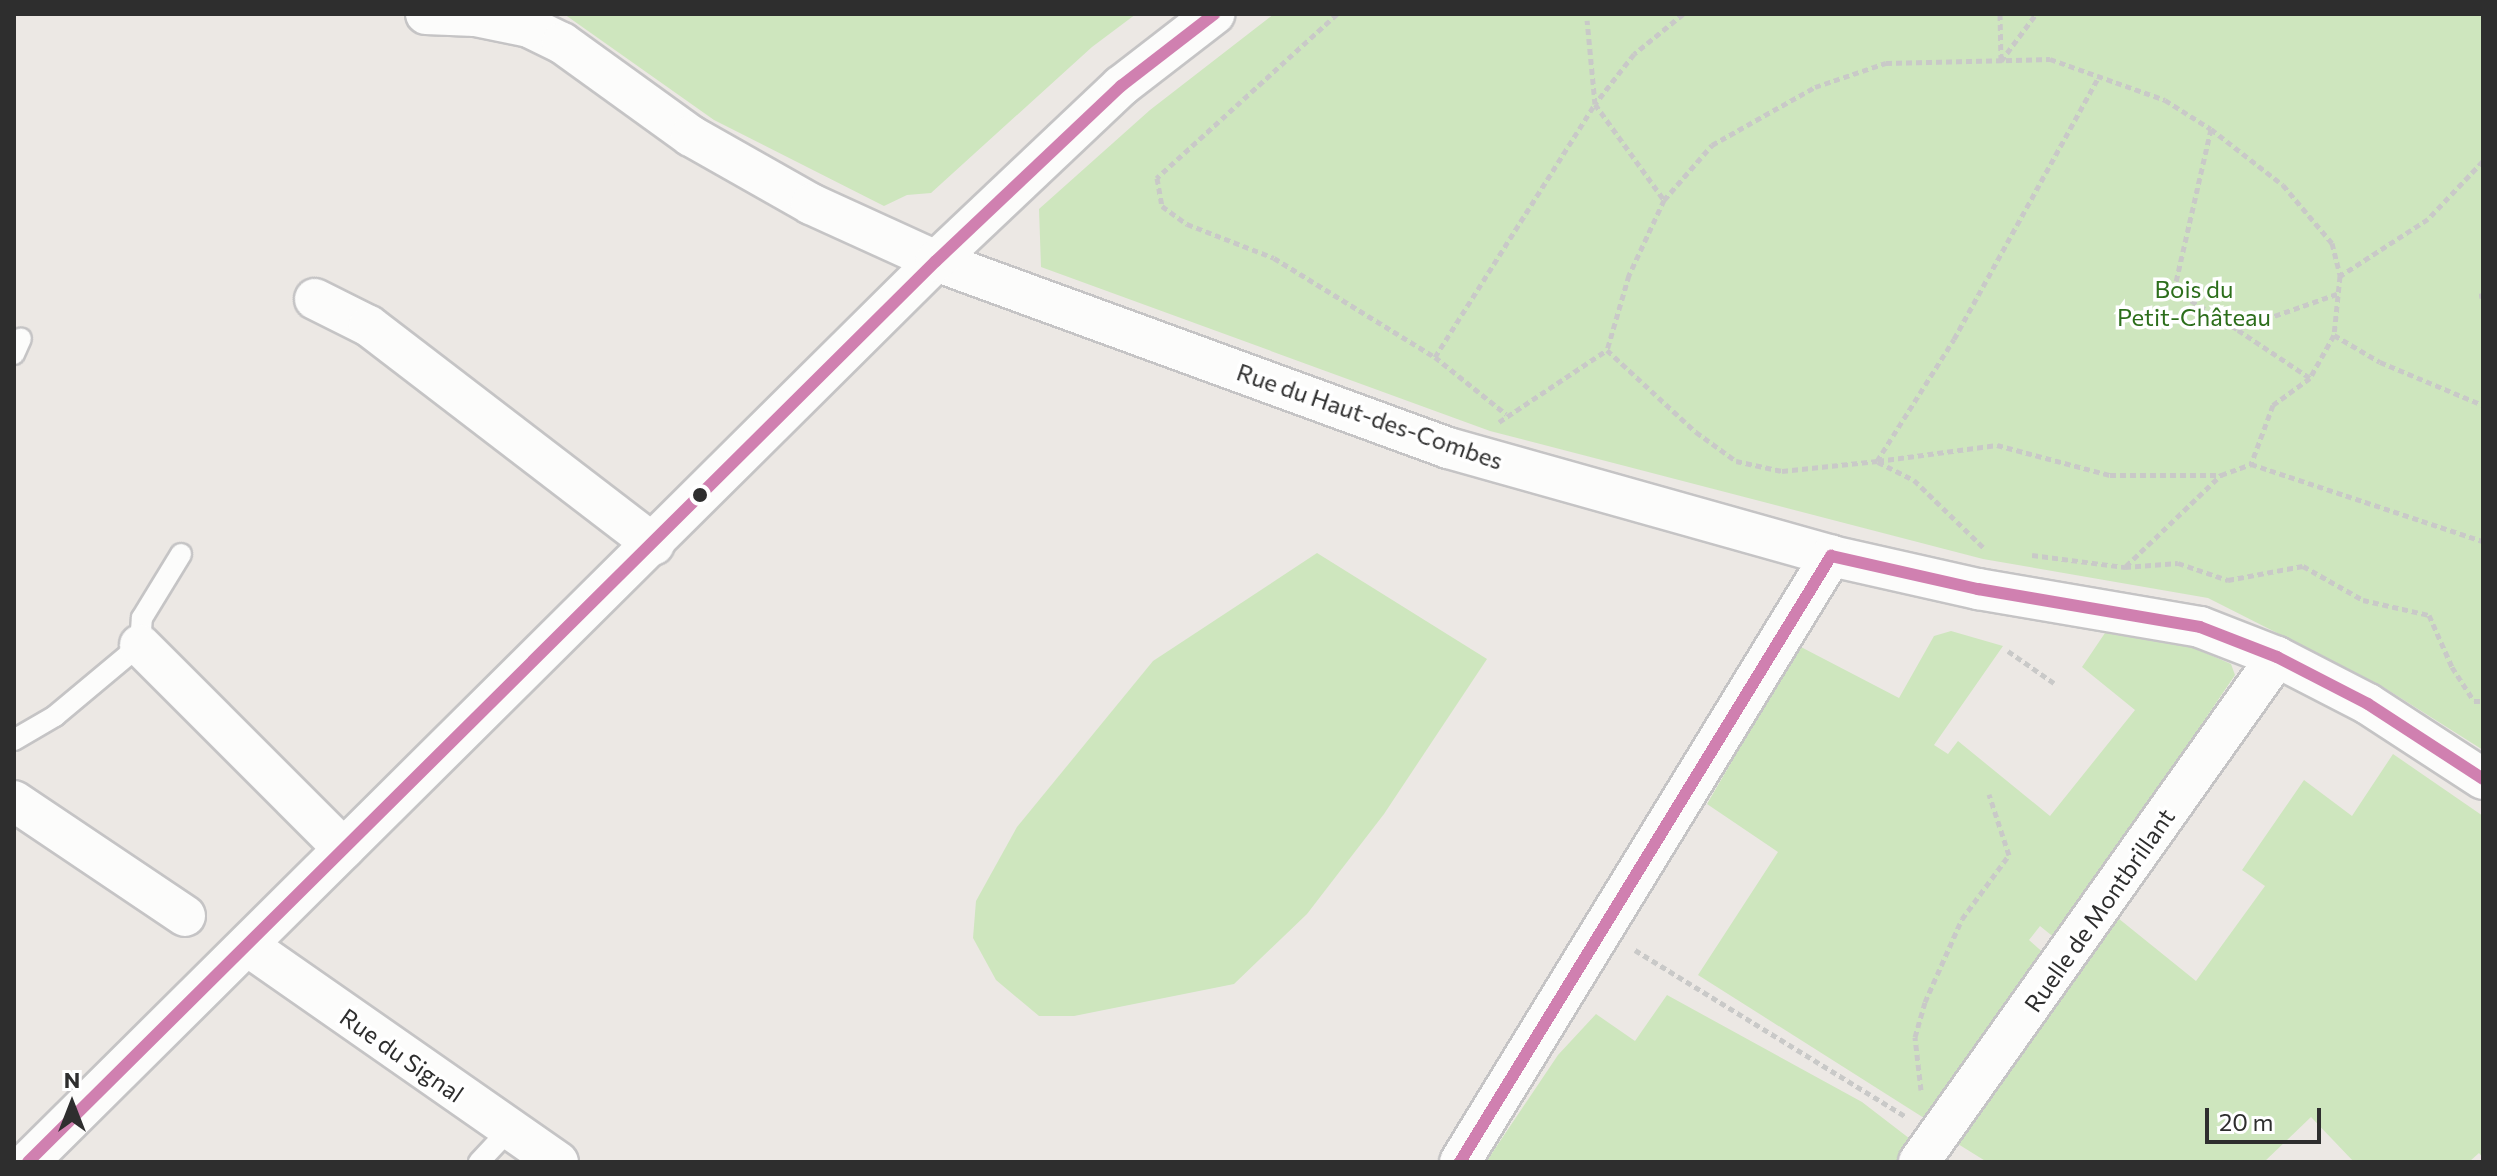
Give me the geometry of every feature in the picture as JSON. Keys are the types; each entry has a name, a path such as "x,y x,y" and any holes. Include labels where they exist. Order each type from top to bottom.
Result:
{"street":[{"name":"Rue du Haut-des-Combes","path":"426,14 475,16 529,27 562,43 691,136 811,204 936,261 1448,448 1831,556 1978,589 2200,627 2277,657 2368,704 2483,779"},
{"path":"28,1162 654,545 936,261 1121,86 1214,14"},
{"path":"315,299 369,326 654,545"},
{"path":"1460,1162 1831,556"},
{"path":"140,645 344,849"},
{"name":"Ruelle de Montbrillant","path":"1930,1144 2277,657"},
{"path":"14,801 185,916"},
{"name":"Rue du Signal","path":"248,946 508,1131 558,1162"}],"lane":[{"path":"14,740 55,716 140,645 142,618 181,554"},
{"path":"479,1162 508,1131"}],"path":[{"path":"1337,14 1157,178 1162,206 1187,224 1274,258 1435,357 1506,414 1607,350 1629,275 1664,200 1712,145 1815,87 1886,63 2050,59 2165,100 2211,129 2283,185 2332,243 2340,276 2334,335 2310,378 2273,405 2251,464"},
{"path":"1435,357 1595,104 1634,54 1683,14"},
{"path":"2000,14 2001,61"},
{"path":"2001,61 2036,14"},
{"path":"1587,20 1595,104 1664,200"},
{"path":"1877,461 1954,339 2100,75"},
{"path":"2211,129 2174,290 2310,378"},
{"path":"2340,276 2428,219 2483,161"},
{"path":"2237,329 2337,294"},
{"path":"2334,335 2380,362 2483,405"},
{"path":"1607,350 1696,432 1736,461 1782,471 1997,445 2110,475 2221,475 2251,464 2483,541"},
{"path":"1877,461 1914,480 1984,548 2000,551"},
{"path":"2125,567 2221,475"},
{"path":"1983,559 1984,548"},
{"path":"2016,553 2125,567 2178,563 2228,580 2303,566 2363,600 2429,615 2452,667 2474,701 2483,701"},
{"path":"2008,651 2054,683"},
{"path":"1930,1144 1915,1037 1962,919 2009,855 1989,794"},
{"path":"1604,931 1930,1144"}],"green space":[{"path":"564,14 1136,14 1092,47 931,193 907,195 884,206 714,120"},
{"name":"Bois du Petit-Château","path":"1274,14 2483,14 2483,750 2380,685 2208,598 1983,559 1490,431 1041,267 1039,209 1150,110"},
{"path":"1317,553 1487,659 1384,814 1307,914 1234,984 1074,1016 1039,1016 996,980 973,938 976,901 1017,827 1153,661"},
{"path":"1951,631 2003,646 1934,745 1948,754 1958,741 2050,816 2135,710 2082,667 2105,633 2194,648 2231,664 2235,675 2056,939 2040,926 2029,940 2046,955 1936,1116 1924,1118 1698,975 1778,852 1707,804 1799,646 1899,698 1934,636"},
{"path":"2393,754 2483,816 2483,1158 2479,1153 2469,1162 2354,1162 2311,1117 2264,1162 1987,1162 1958,1144 1957,1133 2108,910 2196,981 2265,886 2242,870 2304,780 2352,816"},
{"path":"1667,995 1862,1102 1914,1142 1900,1162 1486,1162 1558,1055 1596,1014 1635,1041"}],"transit line":[{"path":"28,1162 936,261 1121,86 1214,14"},
{"path":"1460,1162 1831,556 1978,589 2200,627 2277,657 2368,704 2483,779"}]}
